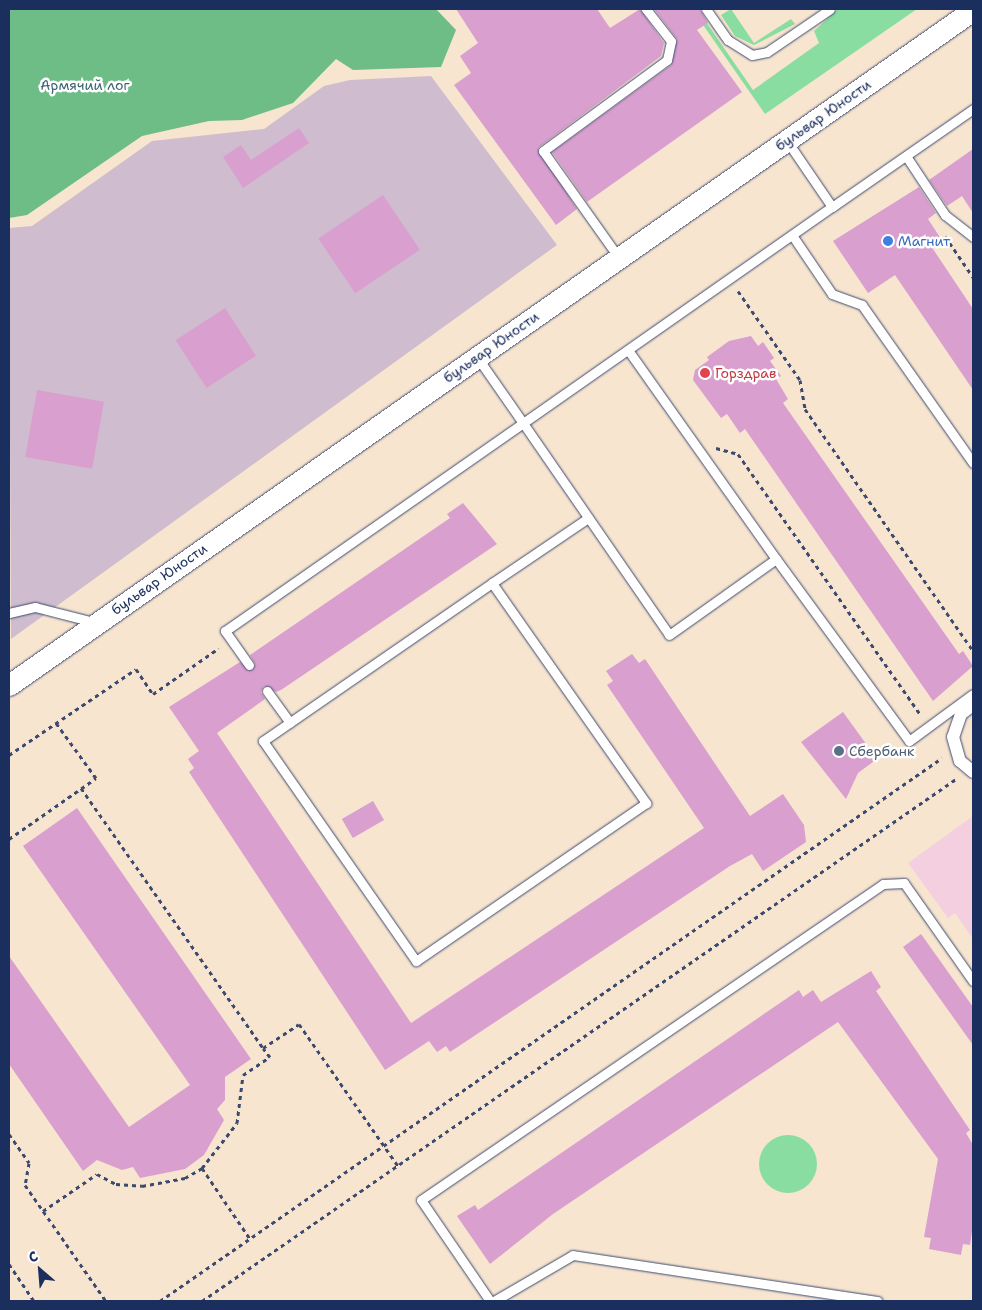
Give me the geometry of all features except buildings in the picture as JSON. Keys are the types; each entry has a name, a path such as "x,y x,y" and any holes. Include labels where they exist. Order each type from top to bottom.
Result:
{"street":[{"name":"бульвар Юности","path":"9,685 973,10"},
{"path":"971,771 955,750 955,725 973,705"}],"lane":[{"path":"619,258 543,151 667,60 671,41 646,9"},
{"path":"706,9 728,40 752,55 767,52 830,9"},
{"path":"249,665 225,631 973,109"},
{"path":"787,140 832,207"},
{"path":"906,156 945,215 973,237"},
{"path":"792,235 832,294 862,305 973,463"},
{"path":"628,350 776,559 909,741 973,694"},
{"path":"477,357 669,635 776,559"},
{"path":"492,583 646,803 416,961 263,741 492,583 588,518"},
{"path":"9,613 35,607 97,623"},
{"path":"267,691 290,723"},
{"path":"490,1301 421,1200 883,884 904,883 973,981"},
{"path":"494,1301 573,1255 878,1301"}],"path":[{"path":"736,288 800,380 804,409 973,651"},
{"path":"710,440 716,448 738,454 928,726"},
{"path":"9,755 91,700"},
{"path":"9,839 96,778 56,723"},
{"path":"160,1301 955,750"},
{"path":"202,1301 971,771"},
{"path":"43,1211 97,1174 116,1184 142,1186 185,1178 202,1168 237,1123 243,1075 270,1057 81,788"},
{"path":"263,1048 299,1024 382,1147 398,1166"},
{"path":"9,1134 29,1163 25,1185 106,1301"},
{"path":"202,1168 250,1239"},
{"path":"9,1264 34,1301"}],"shaded area":[{"path":"431,76 557,245 11,639 9,228 32,226 152,141 264,129 324,86 350,80"},
{"path":"973,816 973,939 955,913 948,918 908,863"}],"green space":[{"name":"Армячий лог","path":"9,9 436,9 456,30 441,67 353,70 336,59 293,103 242,120 209,121 142,136 27,215 9,218"},
{"path":"692,9 697,9 753,90 819,43 814,31 838,9 917,9 765,114"},
{"path":"731,9 754,43 791,19 795,24 754,45 735,36 721,15"},
{"path":"788,1135 799,1137 812,1148 817,1164 815,1175 804,1188 788,1193 777,1191 764,1180 759,1164 761,1153 772,1140"}],"place":[{"name":"Магнит","path":"888,241"},
{"name":"Горздрав","path":"705,373"},
{"name":"Сбербанк","path":"839,751"}]}
